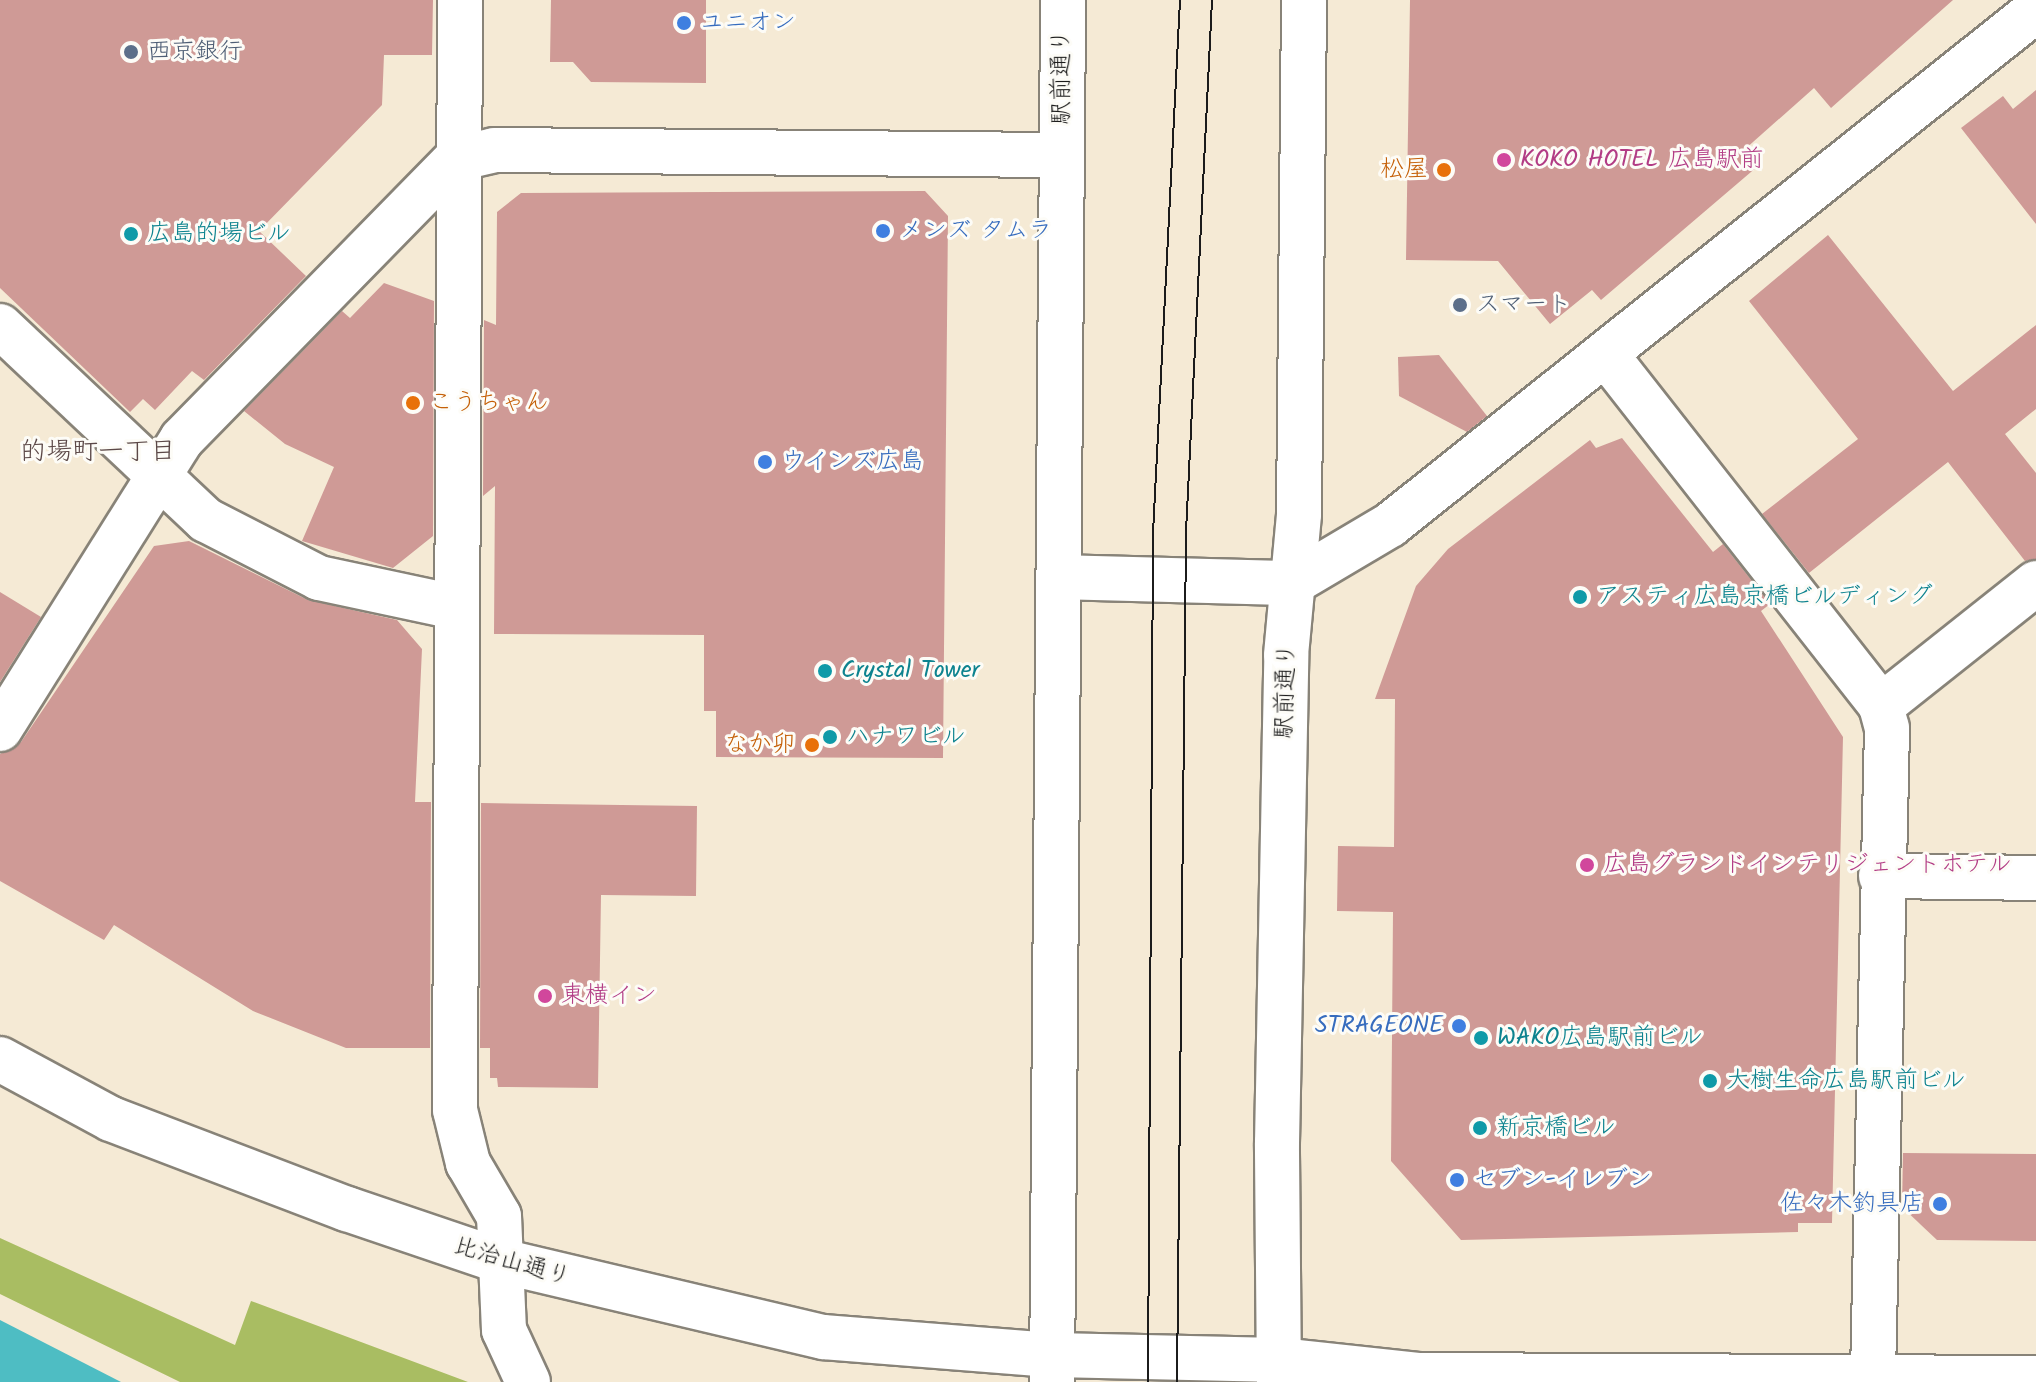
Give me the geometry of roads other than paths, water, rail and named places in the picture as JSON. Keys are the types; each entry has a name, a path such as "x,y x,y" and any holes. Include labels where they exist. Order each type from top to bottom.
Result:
{"street":[{"path":"460,0 456,159 455,1110 468,1163 499,1216 504,1330 528,1382"},
{"name":"駅前通り","path":"1053,1368 1063,0"},
{"name":"駅前通り","path":"1279,1371 1277,1128 1304,0"},
{"path":"1059,577 1292,583 1390,525 1607,356 2036,10"},
{"path":"0,729 155,474 456,159 494,150 1061,155"},
{"path":"0,326 206,520 261,552 319,578 455,607"},
{"path":"1607,356 1881,706 1887,728 1881,876 1873,1377"},
{"path":"1881,706 2036,583"},
{"path":"1881,876 2036,878"},
{"name":"比治山通り","path":"0,1059 111,1119 501,1261 823,1337 1053,1368 1420,1375 2036,1378"}],"water":[{"path":"0,1320 121,1382 0,1382"}],"tram line":[{"path":"1148,1382 1153,533 1180,0"},
{"path":"1177,1382 1186,532 1212,0"}],"place":[{"name":"ユニオン","path":"684,23"},
{"name":"西京銀行","path":"131,52"},
{"name":"KOKO HOTEL 広島駅前","path":"1504,160"},
{"name":"松屋","path":"1444,170"},
{"name":"メンズ タムラ","path":"883,231"},
{"name":"広島的場ビル","path":"131,234"},
{"name":"スマート","path":"1460,305"},
{"name":"こうちゃん","path":"413,403"},
{"name":"ウインズ広島","path":"765,462"},
{"name":"アスティ広島京橋ビルディング","path":"1580,597"},
{"name":"Crystal Tower","path":"825,671"},
{"name":"ハナワビル","path":"830,737"},
{"name":"なか卯","path":"812,745"},
{"name":"広島グランドインテリジェントホテル","path":"1587,865"},
{"name":"東横イン","path":"545,996"},
{"name":"STRAGEONE","path":"1459,1026"},
{"name":"WAKO広島駅前ビル","path":"1481,1038"},
{"name":"大樹生命広島駅前ビル","path":"1710,1081"},
{"name":"新京橋ビル","path":"1480,1128"},
{"name":"セブン-イレブン","path":"1457,1180"},
{"name":"佐々木釣具店","path":"1940,1204"}],"district":[{"name":"的場町一丁目","path":"98,453"}]}
